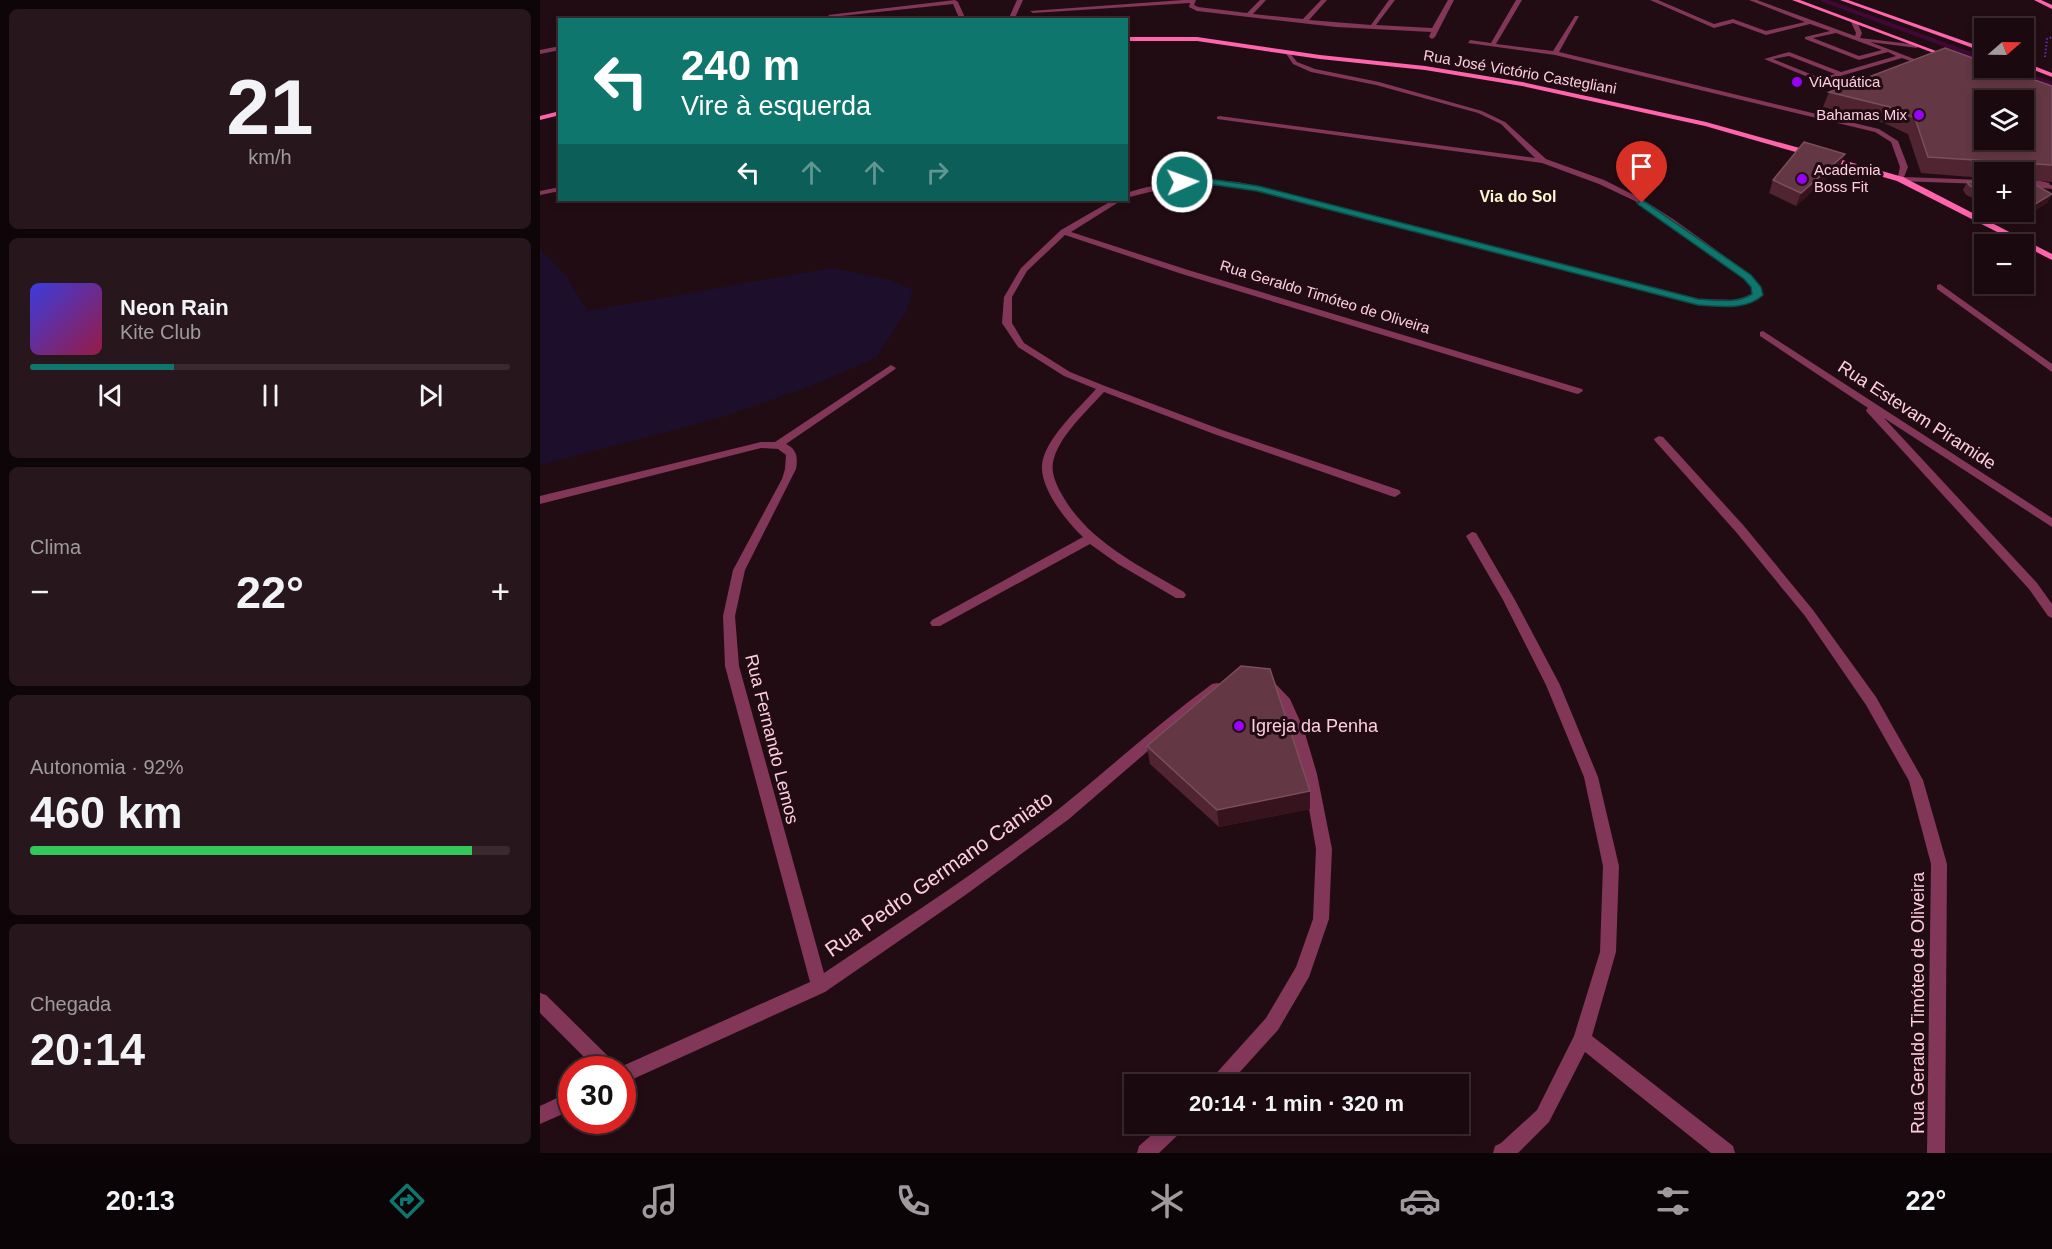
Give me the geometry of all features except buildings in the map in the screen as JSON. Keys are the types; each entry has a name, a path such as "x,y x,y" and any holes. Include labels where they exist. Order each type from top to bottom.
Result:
{"street":[{"path":"1012,18 1020,0"},
{"path":"1034,0 1032,15 1194,1"},
{"path":"1248,15 1263,0"},
{"path":"1305,21 1324,0"},
{"path":"1373,26 1392,0"},
{"path":"1194,1 1191,6 1197,9 1433,34 1451,0"},
{"path":"1493,44 1519,0"},
{"path":"1653,0 1714,26 1733,21 1766,33 1810,22"},
{"path":"1752,0 1933,68"},
{"path":"1795,0 1951,58"},
{"path":"1843,0 1974,47"},
{"path":"2037,0 2052,7"},
{"path":"831,15 955,2 962,18"},
{"path":"1555,53 1577,17"},
{"path":"1854,22 1859,33 1856,40"},
{"path":"1834,32 1807,38 1859,58 1886,51"},
{"name":"Rua José Victório Castegliani","path":"1128,39 1197,39 1287,53 1425,68 1553,90 1706,124 1900,179 2052,257"},
{"path":"1856,40 1879,39 1917,46"},
{"path":"1470,42 1555,53 1877,130 1894,141 1904,167 1900,179 1974,182"},
{"path":"540,52 558,48"},
{"path":"1287,53 1295,63 1313,71 1377,83 1480,112 1516,132 1542,161"},
{"path":"1839,73 1789,54 1767,59 1816,79 1839,73 1901,56"},
{"path":"2034,68 2051,74"},
{"path":"540,118 558,114"},
{"path":"1128,195 1149,187 1182,182 1238,184 1698,302 1726,304 1748,301 1758,295 1756,287 1748,277 1651,209 1623,192 1588,176 1542,161 1219,118"},
{"path":"2034,182 2049,186"},
{"path":"2034,185 2049,186"},
{"path":"540,193 558,189"},
{"path":"1116,201 1064,232 1024,270 1008,297 1007,323 1021,345 1043,361 1102,388 1218,432 1395,493"},
{"name":"Rua Geraldo Timóteo de Oliveira","path":"1064,232 1185,272 1578,391"},
{"path":"1940,288 2052,369"},
{"name":"Rua Estevam Piramide","path":"1763,334 2052,523"},
{"path":"540,511 545,499 736,450 779,444 891,368"},
{"path":"1102,388 1078,416 1048,458 1047,474 1054,494 1091,538 1131,566 1180,595"},
{"path":"1858,396 2025,578 2052,613"},
{"name":"Rua Geraldo Timóteo de Oliveira","path":"1659,439 1740,529 1809,614 1871,701 1916,780 1939,864 1936,1153"},
{"name":"Rua Fernando Lemos","path":"779,444 788,448 793,455 793,466 739,570 729,616 732,666 819,986"},
{"path":"1472,537 1509,600 1553,685 1591,777 1611,867 1608,952 1582,1039 1543,1116 1502,1153"},
{"path":"936,623 1091,538"},
{"path":"1227,1074 1272,1024 1303,971 1322,919 1323,849 1310,774 1297,730 1285,703 1271,686 1255,679"},
{"name":"Rua Pedro Germano Caniato","path":"636,1069 819,986 959,891 1064,814 1180,715 1230,680"},
{"path":"540,1001 596,1056"},
{"path":"1582,1039 1726,1153"},
{"path":"540,1115 558,1107"},
{"path":"1146,1153 1166,1134"}],"path":[{"path":"2051,74 2044,54 2047,39 2052,37"}],"shaded area":[{"path":"540,249 565,275 588,311 832,268 891,280 913,290 907,310 876,358 803,389 715,419 540,465"}],"waterway":[{"path":"1823,0 1974,55"},
{"path":"2034,77 2052,84"}],"place":[{"name":"ViAquática","path":"1797,82"},
{"name":"Bahamas Mix","path":"1919,115"},
{"name":"Academia Boss Fit","path":"1802,179"},
{"name":"Igreja da Penha","path":"1239,726"}],"district":[{"name":"Via do Sol","path":"1518,196"}],"route":[{"path":"1182,182 1209,181 1258,188 1698,302 1726,304 1748,301 1758,295 1756,287 1748,277 1642,203"}]}
